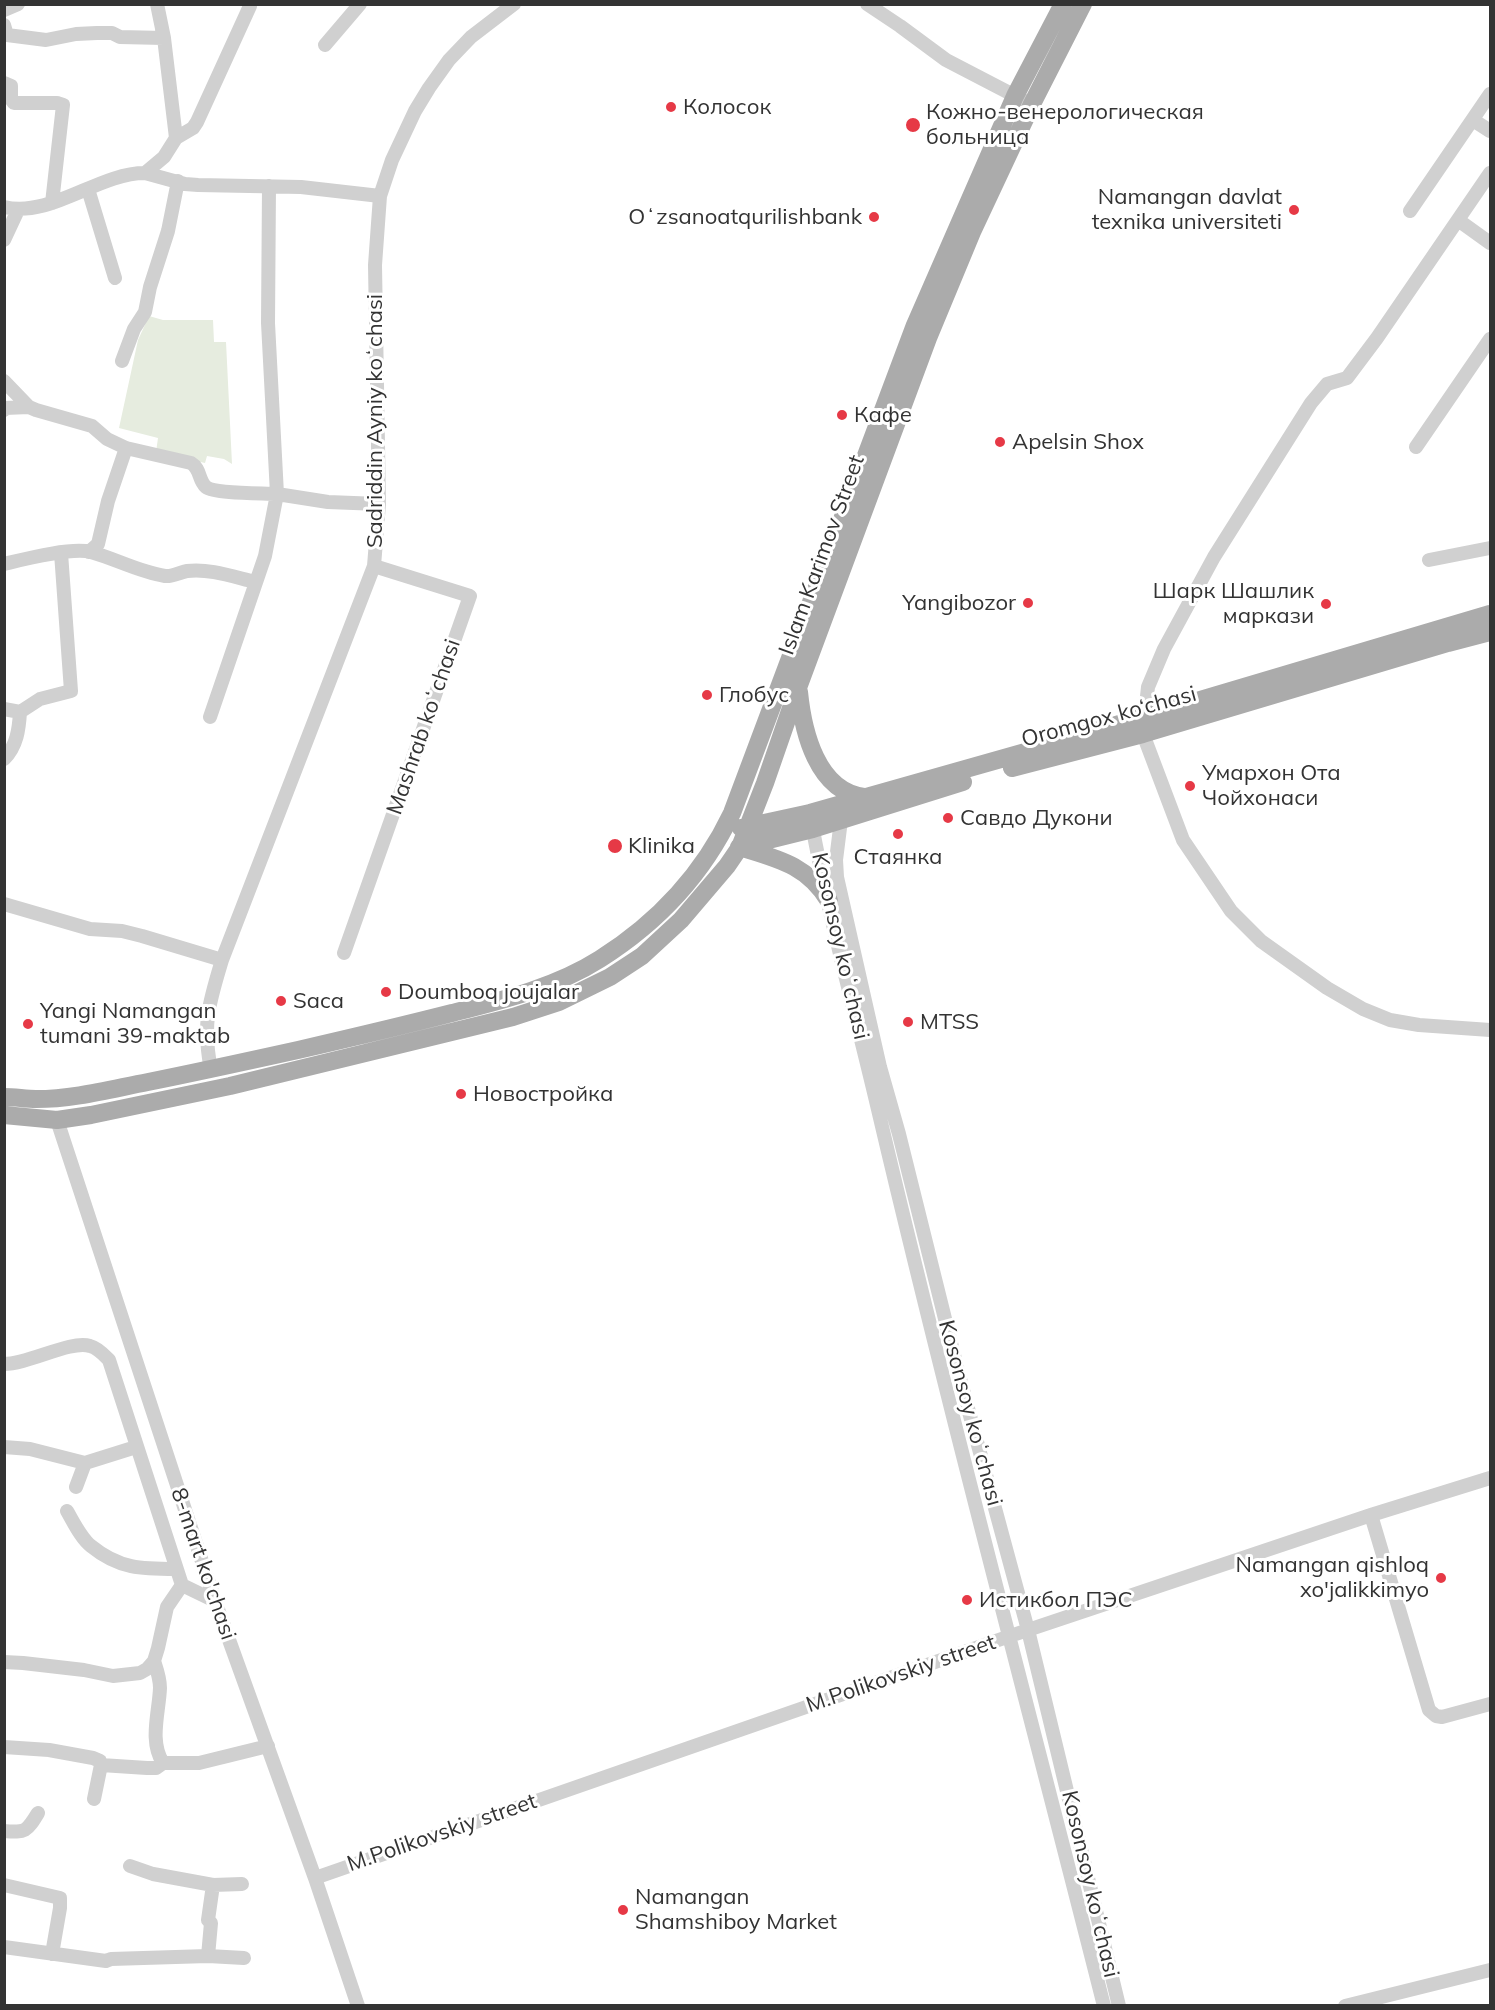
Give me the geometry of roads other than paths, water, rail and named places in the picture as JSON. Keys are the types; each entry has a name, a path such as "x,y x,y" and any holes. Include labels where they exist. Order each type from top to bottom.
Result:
{"main road":[{"name":"Islam Karimov Street","path":"4,1096 36,1099 75,1096 211,1070 408,1025 505,1000 555,982 599,960 641,930 672,901 698,870 721,835 742,787 915,326 1015,96 1063,4"},
{"name":"Islam Karimov Street","path":"4,1115 57,1120 91,1115 230,1086 513,1017 559,1002 610,977 642,956 681,920 727,866 740,847 928,338 972,232 1032,104 1083,4"},
{"name":"Oromgox ko‘chasi","path":"740,847 811,821 864,797 1022,753 1491,614"},
{"name":"Oromgox ko‘chasi","path":"721,835 748,827 841,820 956,784 1143,734 1491,632"},
{"path":"799,685 806,726 820,765 839,789 851,795 864,797"},
{"path":"721,835 740,847 800,869 813,879 829,901"}],"street":[{"path":"4,10 18,4"},
{"path":"158,4 176,138"},
{"path":"325,45 360,4"},
{"name":"Sadriddin Ayniy koʻchasi","path":"211,1070 206,1018 222,960 374,566 379,504 375,265 380,196 392,160 415,111 429,88 449,60 471,37 514,4"},
{"path":"867,4 946,60 1032,104"},
{"path":"885,17 893,4"},
{"path":"145,173 164,157 176,138 193,128 197,122 250,6"},
{"path":"4,24 7,35 46,40 97,33 112,33 120,37 164,38"},
{"path":"4,83 11,86 11,99 14,103 63,105 52,203"},
{"path":"1410,211 1491,94"},
{"path":"1473,120 1491,131"},
{"path":"4,240 11,209 36,208 137,173 198,185 301,187 380,196"},
{"path":"1491,173 1347,378 1327,384 1311,403 1272,463 1178,621 1148,687 1143,734 1183,840 1231,911 1260,941 1327,988 1372,1013 1390,1020 1419,1025 1491,1030"},
{"path":"122,361 134,329 145,312 156,263 168,231 178,182"},
{"path":"210,717 265,556 277,494 268,323 269,186"},
{"path":"88,189 116,278"},
{"path":"1458,220 1491,243"},
{"path":"1416,447 1491,339"},
{"path":"4,381 30,407 55,417 92,426 107,439 126,448 191,463 198,469 202,482 212,490 277,494 328,502 379,504"},
{"path":"4,410 5,408 30,407"},
{"path":"89,552 98,544 108,501 126,448"},
{"path":"1429,560 1491,548"},
{"path":"4,564 61,553 89,552 140,571 156,574 170,576 188,571 207,572 255,582"},
{"path":"4,709 20,712 48,696 71,691 61,553"},
{"name":"Mashrab koʻchasi","path":"344,953 470,596 374,566"},
{"path":"4,759 15,744 20,712"},
{"name":"Kosonsoy koʻchasi","path":"841,820 836,860 837,877 880,1067 959,1375 1028,1630 1119,2006"},
{"name":"Kosonsoy koʻchasi","path":"811,821 950,1411 1104,2006"},
{"path":"4,904 90,928 122,931 142,936 222,960"},
{"name":"8-mart ko'chasi","path":"57,1120 215,1601 315,1878 358,2006"},
{"path":"4,1364 36,1358 77,1345 90,1346 109,1360 182,1585 215,1601"},
{"path":"4,1447 30,1449 85,1463 136,1447"},
{"path":"76,1486 85,1463"},
{"name":"M.Polikovskiy street","path":"315,1878 1010,1636 1371,1515 1491,1478"},
{"path":"67,1511 91,1546 118,1562 142,1569 176,1569"},
{"path":"1371,1515 1429,1710 1436,1716 1442,1717 1491,1704"},
{"path":"4,1662 84,1670 113,1676 140,1673 147,1669 154,1660 167,1607 182,1585"},
{"path":"154,1660 160,1687 156,1723 157,1748 163,1763"},
{"path":"101,1765 156,1768 163,1763 199,1763 267,1746"},
{"path":"4,1748 49,1750 84,1755 98,1760 101,1765 94,1799"},
{"path":"4,1831 23,1832 29,1828 38,1813"},
{"path":"129,1866 153,1874 213,1885 242,1884"},
{"path":"4,1885 60,1898 52,1954"},
{"path":"208,1956 211,1923 208,1920 213,1885"},
{"path":"4,1947 106,1961 208,1956 244,1958"},
{"path":"1345,2006 1491,1970"}],"place":[{"name":"Колосок","path":"671,107"},
{"name":"Кожно-венерологическая больница","path":"913,125"},
{"name":"Namangan davlat texnika universiteti","path":"1294,210"},
{"name":"Oʻzsanoatqurilishbank","path":"874,217"},
{"name":"Кафе","path":"842,415"},
{"name":"Apelsin Shox","path":"1000,442"},
{"name":"Yangibozor","path":"1028,603"},
{"name":"Шарк Шашлик маркази","path":"1326,604"},
{"name":"Глобус","path":"707,695"},
{"name":"Умархон Ота Чойхонаси","path":"1190,786"},
{"name":"Савдо Дукони","path":"948,818"},
{"name":"Стаянка","path":"898,834"},
{"name":"Klinika","path":"615,846"},
{"name":"Doumboq joujalar","path":"386,992"},
{"name":"Saca","path":"281,1001"},
{"name":"MTSS","path":"908,1022"},
{"name":"Yangi Namangan tumani 39-maktab","path":"28,1024"},
{"name":"Новостройка","path":"461,1094"},
{"name":"Namangan qishloq xo'jalikkimyo","path":"1441,1578"},
{"name":"Истикбол ПЭС","path":"967,1600"},
{"name":"Namangan Shamshiboy Market","path":"623,1910"}]}
